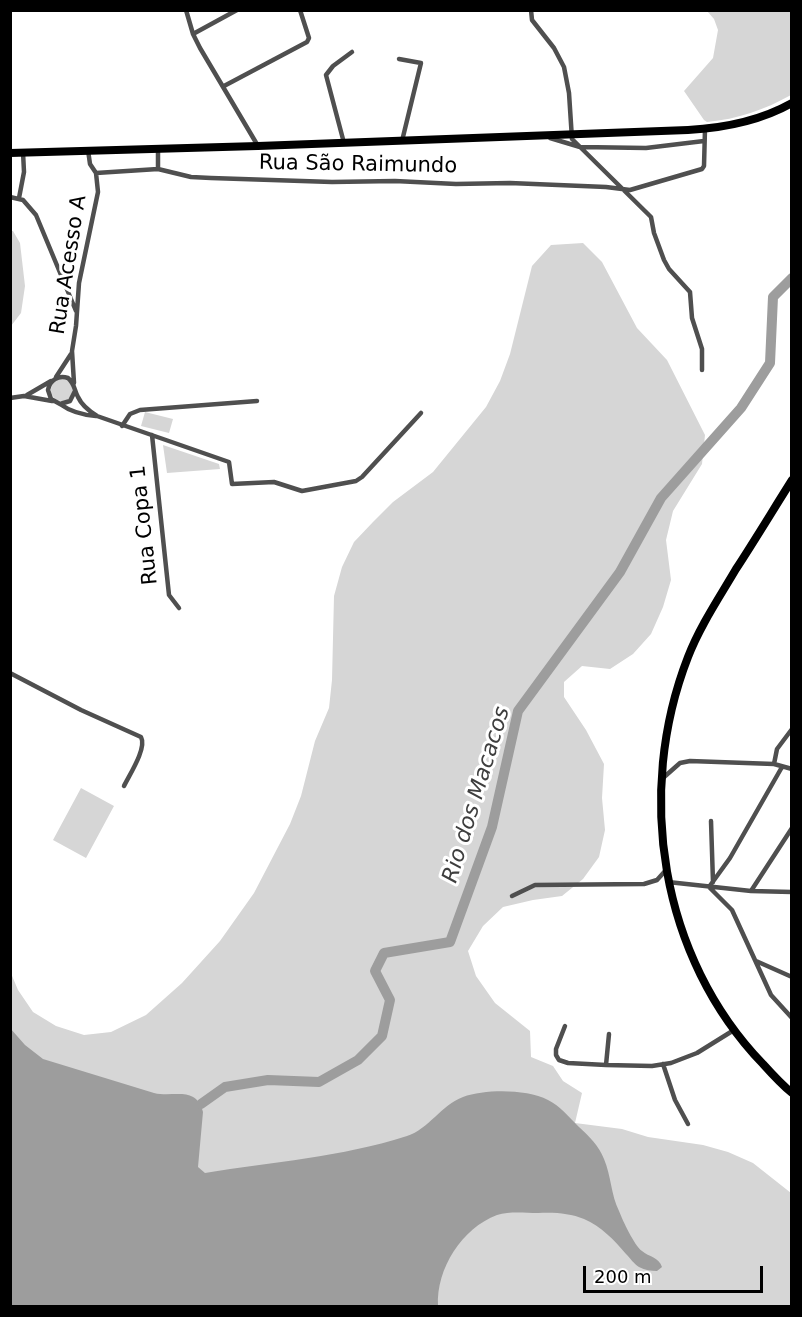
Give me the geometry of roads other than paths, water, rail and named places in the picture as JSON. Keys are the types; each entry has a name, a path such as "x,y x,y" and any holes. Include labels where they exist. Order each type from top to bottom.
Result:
{"main road":[{"path":"10,153 705,129 756,118 792,102"},
{"path":"792,480 710,612 691,649 666,731 660,810 668,882 684,936 705,985 752,1053 792,1093"}],"street":[{"path":"186,10 193,34 258,146"},
{"path":"193,34 237,10"},
{"path":"224,86 307,42 309,38 300,10"},
{"path":"531,10 532,20 554,48 564,67 569,93 571,135 621,189 649,213 664,260 690,292 692,318 702,349 702,370"},
{"path":"344,143 326,75 333,66 352,52"},
{"path":"399,59 421,63 402,141"},
{"path":"544,135 580,147 646,148 704,141 705,129"},
{"name":"Rua São Raimundo","path":"96,173 158,169 191,177 211,178 332,182 510,183 635,189 702,170 704,141"},
{"path":"158,149 158,169"},
{"name":"Rua Acesso A","path":"75,389 72,351 81,274 98,192 96,173 90,164 88,150"},
{"path":"19,198 24,172 23,152"},
{"path":"10,197 19,198 27,203 40,221 77,313"},
{"name":"Rua Acesso A","path":"53,380 72,351"},
{"path":"10,398 24,396 53,380 63,377 68,378 75,389 70,401 57,403 49,395 49,385 53,380"},
{"name":"Rua Copa 1","path":"75,389 84,406 97,416"},
{"name":"Rua Copa 1","path":"24,396 57,403 68,410 97,416 229,462 232,484 274,482 302,491 356,481 421,413"},
{"path":"122,426 130,414 140,410 257,401"},
{"name":"Rua Copa 1","path":"152,435 169,595 179,608"},
{"path":"10,673 81,710 141,737 144,741 141,750 124,786"},
{"path":"774,764 782,739 792,729"},
{"path":"662,779 680,763 690,761 774,764 792,769"},
{"path":"711,885 730,858 782,767"},
{"path":"711,821 711,885 732,910 771,995 792,1018"},
{"path":"752,891 792,828"},
{"path":"512,896 535,885 644,884 657,880 666,870"},
{"path":"668,882 752,891 792,892"},
{"path":"756,961 792,977"},
{"path":"565,1026 556,1049 559,1060 568,1063 606,1065 663,1064 686,1058 734,1030"},
{"path":"606,1065 609,1034"},
{"path":"663,1064 675,1100 688,1124"}],"waterway":[{"name":"Rio dos Macacos","path":"201,1104 225,1087 268,1080 319,1082 358,1060 382,1036 390,1000 375,971 384,953 450,942 492,827 518,711 620,572 661,498 741,408 770,363 773,297 792,278"}]}
